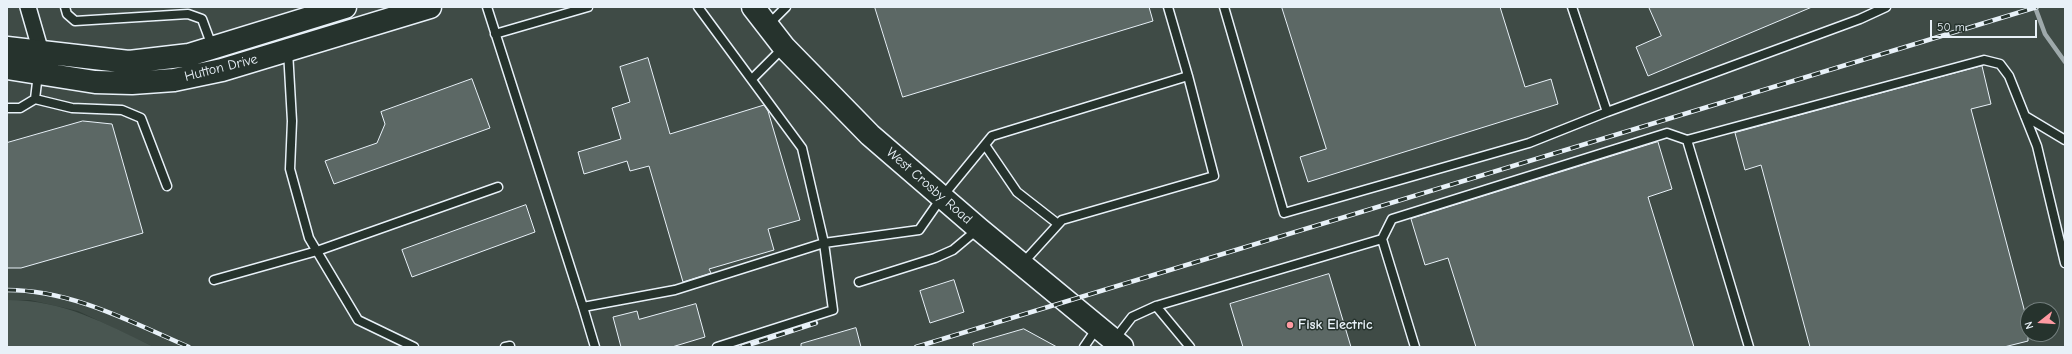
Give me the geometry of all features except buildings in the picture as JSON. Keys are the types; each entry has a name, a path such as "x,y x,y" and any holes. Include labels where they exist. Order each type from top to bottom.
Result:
{"street":[{"name":"Hutton Drive","path":"7,68 40,63 129,62 190,54 345,7"},
{"name":"Hutton Drive","path":"7,48 40,63 95,82 132,83 174,80 222,70 430,7"},
{"name":"West Crosby Road","path":"753,7 784,47 870,135 979,229 1111,338"},
{"path":"30,8 40,63"},
{"path":"281,26 288,50"}],"lane":[{"path":"65,7 67,14 75,21 188,14 202,19 212,47"},
{"path":"487,7 595,347"},
{"path":"495,34 588,7"},
{"path":"698,7 802,148 824,243 833,310 718,347"},
{"path":"767,25 786,7"},
{"path":"1022,265 1062,220 1214,176 1168,7"},
{"path":"1224,7 1284,213 1529,143 1607,112 1853,22 1886,7"},
{"path":"1572,7 1607,112"},
{"path":"752,79 784,47"},
{"path":"288,50 292,121 290,169 309,238 358,320 414,347"},
{"path":"1415,347 1382,239 1392,219 1667,133 1687,140 1984,60 2000,64 2009,76 2037,146 2065,263"},
{"path":"35,99 40,63"},
{"path":"583,307 676,290 824,243 919,230 942,197 992,136 1188,76"},
{"path":"7,108 20,108 35,99 72,108 122,110 142,118 167,186"},
{"path":"2025,116 2065,140"},
{"path":"1687,140 1749,347"},
{"path":"985,145 1017,192 1058,224"},
{"path":"214,280 317,251 498,187"},
{"path":"859,282 935,258 953,250 979,229"},
{"path":"1084,347 1111,338 1132,317 1156,306 1382,239"},
{"path":"1156,306 1190,347"}],"shaded area":[{"path":"7,7 2065,7 2065,347 154,347 78,311 30,300 7,300"},
{"path":"7,300 47,304 83,314 154,347 7,347"}],"waterway":[{"path":"2035,7 2045,34 2065,62"}],"railway":[{"path":"916,347 2037,7"},
{"path":"7,290 31,291 78,301 123,318 189,347"},
{"path":"742,347 816,323"}],"place":[{"name":"Fisk Electric","path":"1290,325"}]}
